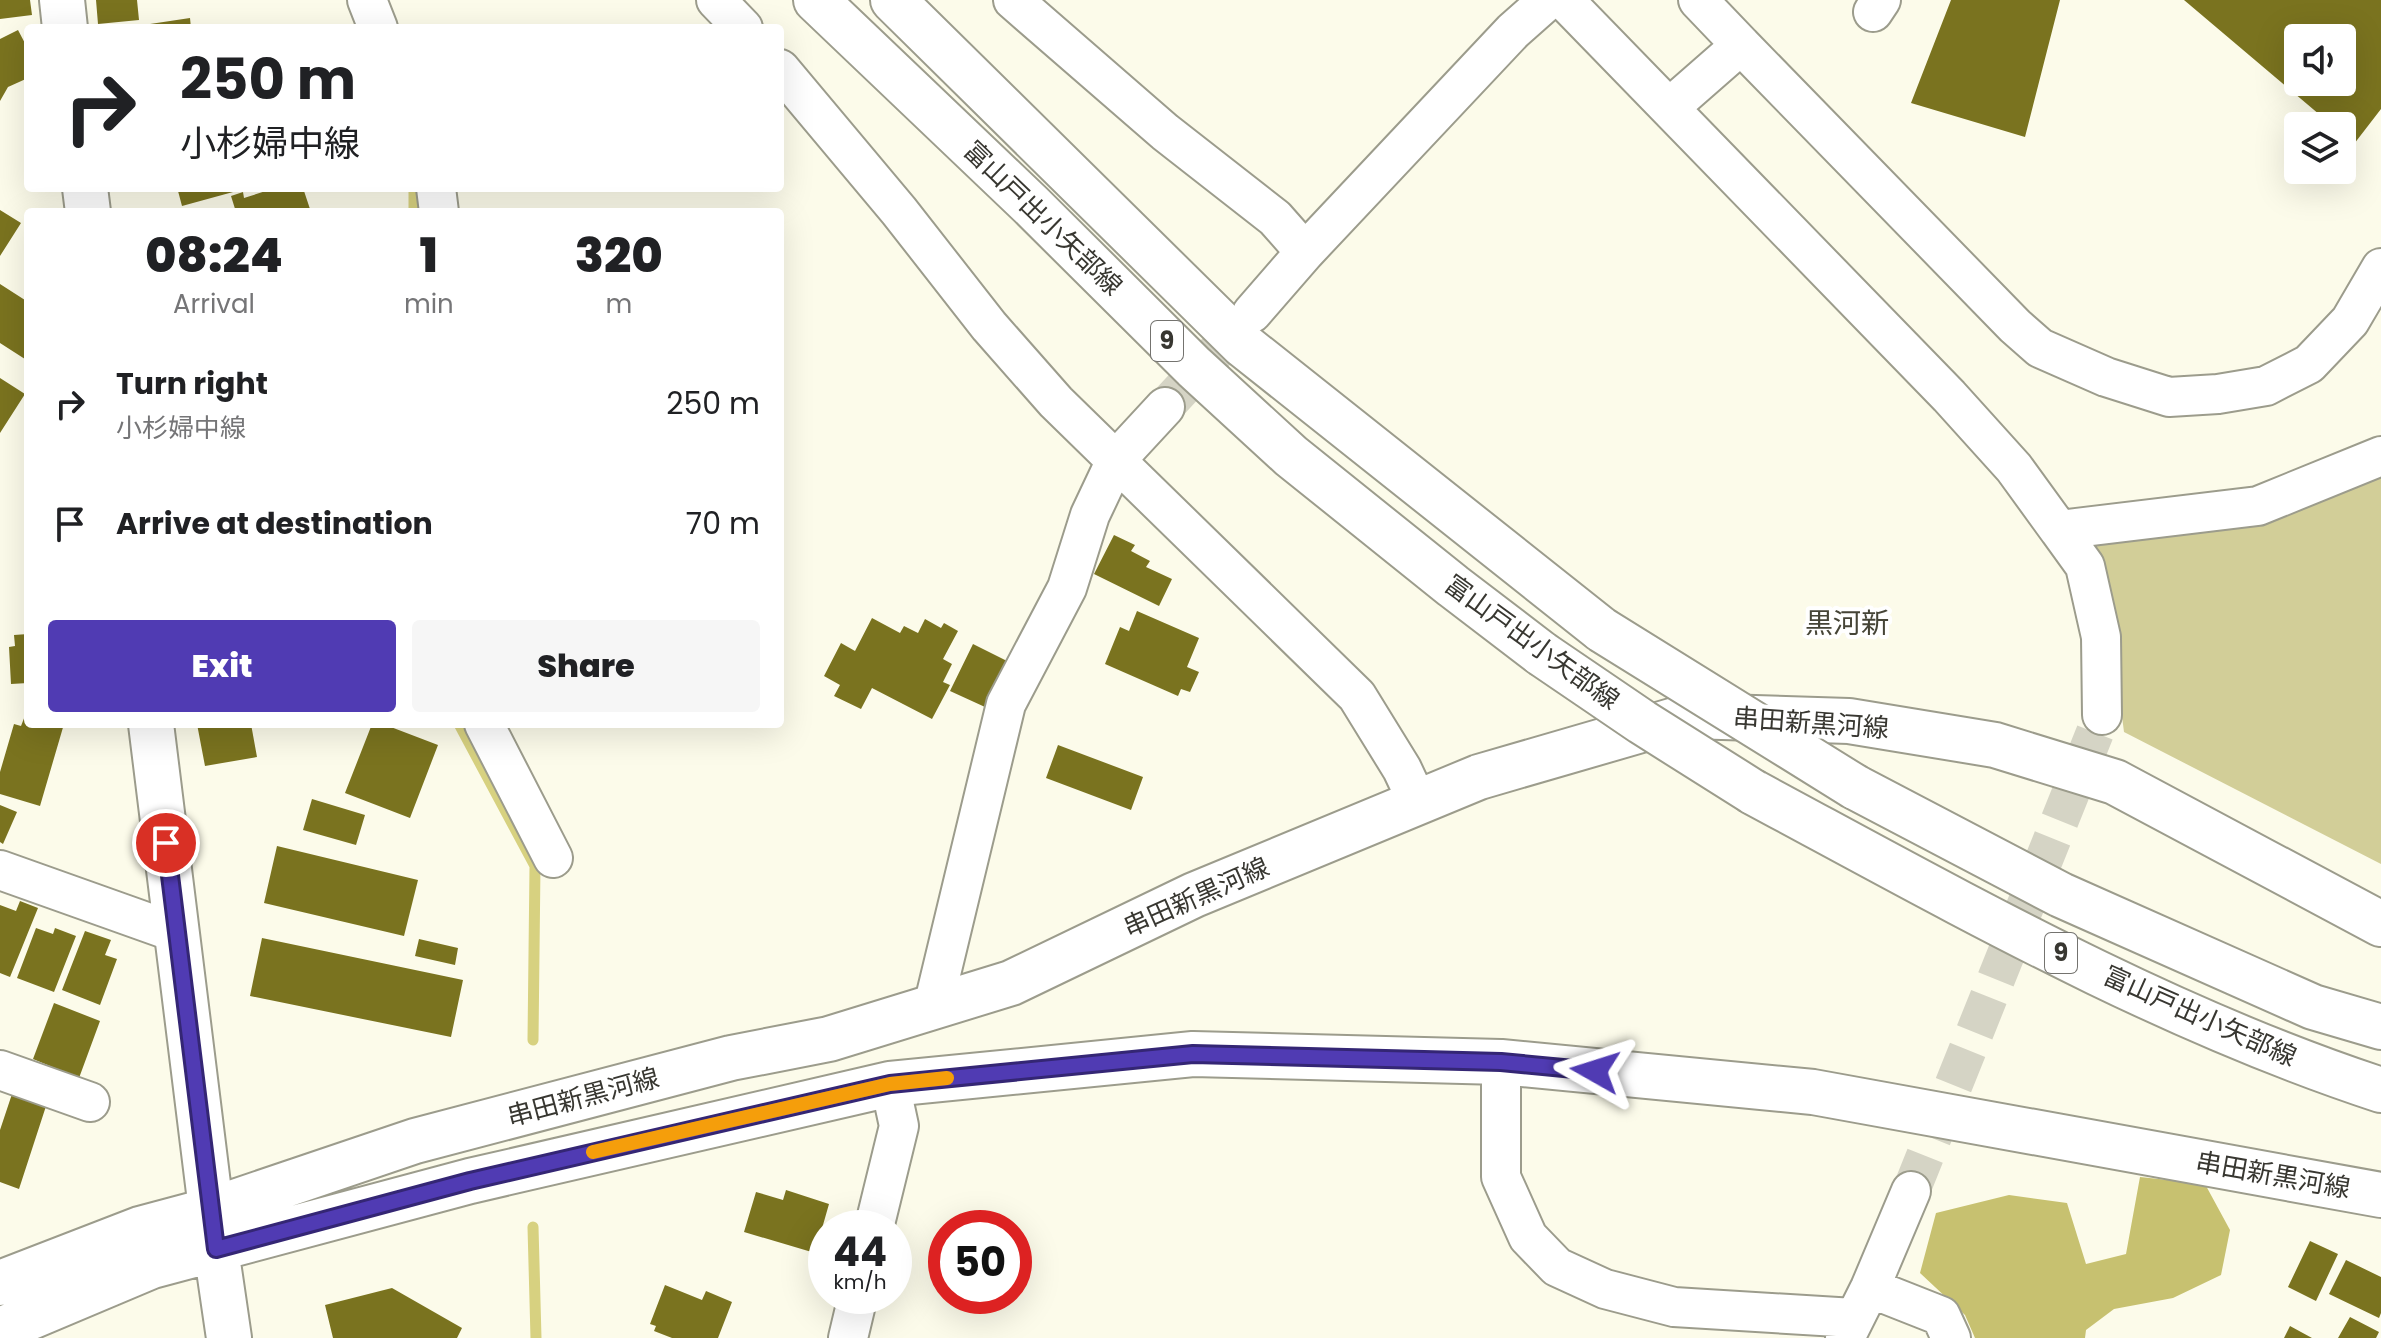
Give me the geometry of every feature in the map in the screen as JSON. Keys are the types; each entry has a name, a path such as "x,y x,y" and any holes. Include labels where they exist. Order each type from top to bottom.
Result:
{"main road":[{"path":"62,0 65,24"},
{"name":"富山戸出小矢部線","path":"816,0 1031,205 1194,367 1280,446 1542,654 1753,792 1937,891 2091,969 2228,1032 2381,1090"},
{"name":"富山戸出小矢部線","path":"893,0 1243,345 1602,630 1855,787 2075,901 2313,1007 2381,1027"},
{"name":"串田新黒河線","path":"0,1330 152,1266 214,1230 415,1141 731,1058 829,1039 1011,983 1194,895 1479,777 1689,716 1849,721 1995,745 2115,782 2381,924"},
{"path":"151,728 229,1338"},
{"name":"串田新黒河線","path":"0,1283 140,1229 214,1230 470,1181 890,1084 1193,1054 1501,1062 1813,1092 2381,1195"}],"street":[{"path":"367,0 376,24"},
{"path":"716,0 739,24"},
{"path":"1013,0 1165,132 1275,218 1305,252"},
{"path":"1252,313 1305,252 1513,31 1548,0"},
{"path":"1564,0 1949,396 2014,468 2085,566 2101,637 2102,715"},
{"path":"1698,0 1741,45 1813,107 2015,326 2040,348 2106,377 2169,397 2218,394 2266,386 2309,364 2350,321 2381,268"},
{"path":"1669,108 1741,45"},
{"path":"784,74 999,337 1056,402 1357,696 1402,769 1418,803"},
{"path":"933,1007 1006,704 1067,588 1090,515 1116,460 1165,407"},
{"path":"2059,530 2258,506 2381,456"},
{"path":"486,728 553,858"},
{"path":"0,870 177,933"},
{"path":"1501,1062 1501,1177 1528,1237 1557,1267 1605,1289 1674,1307 1941,1316 1951,1338"},
{"path":"0,1070 90,1102"},
{"path":"878,1210 899,1126 890,1084"},
{"path":"1857,1315 1911,1191"},
{"path":"848,1338 854,1314"}],"shaded area":[{"path":"2381,475 2381,864 2124,732 2102,560 2080,540"},
{"path":"2140,1177 2205,1184 2230,1230 2221,1275 2173,1298 2114,1309 2086,1330 2085,1338 1975,1338 1965,1315 1920,1273 1936,1213 2009,1195 2067,1203 2086,1264 2126,1254"}],"building":[{"path":"0,0 30,0 32,15 0,19"},
{"path":"96,0 137,0 139,20 98,24"},
{"path":"1951,0 2060,0 2025,137 1911,103"},
{"path":"2184,0 2381,0 2381,109 2356,141 2356,112 2316,112 2298,96 2356,96 2356,24 2284,24 2284,85"},
{"path":"190,18 191,24 150,24"},
{"path":"18,30 24,41 24,80 8,87 0,101 0,39"},
{"path":"178,192 233,192 182,206"},
{"path":"243,192 244,198 263,192 304,192 310,208 235,208 231,196"},
{"path":"0,210 21,223 0,256"},
{"path":"0,284 24,299 24,358 0,343"},
{"path":"0,378 24,396 0,433"},
{"path":"1114,535 1135,545 1131,551 1150,561 1146,567 1172,579 1159,606 1094,574"},
{"path":"1137,611 1199,638 1187,667 1199,672 1190,692 1181,689 1178,696 1105,664 1120,627 1129,631"},
{"path":"872,618 900,633 904,626 918,633 925,619 941,628 944,623 958,631 943,659 952,664 943,682 950,685 932,719 872,688 861,709 834,696 840,685 824,676 841,643 855,651"},
{"path":"24,634 24,683 11,684 9,647 15,646 14,635"},
{"path":"973,644 1007,661 985,707 950,691"},
{"path":"24,718 24,728 63,728 40,806 0,794 0,772 14,724 21,726"},
{"path":"198,728 252,728 257,757 205,766"},
{"path":"370,728 393,728 438,745 410,818 345,793"},
{"path":"1058,745 1143,777 1131,810 1046,778"},
{"path":"312,799 365,815 356,845 303,830"},
{"path":"0,805 17,812 3,844 0,842"},
{"path":"277,846 418,880 404,936 264,903"},
{"path":"20,901 38,908 10,977 0,973 0,905 16,911"},
{"path":"36,928 53,934 55,928 76,936 54,992 17,978"},
{"path":"85,931 111,940 105,955 117,959 100,1005 62,990"},
{"path":"262,938 463,980 451,1037 250,996"},
{"path":"419,939 458,948 455,965 415,956"},
{"path":"54,1003 100,1021 79,1078 33,1059"},
{"path":"14,1088 48,1100 19,1189 0,1182 0,1130"},
{"path":"786,1190 829,1204 827,1210 808,1210 808,1251 744,1232 756,1192 783,1200"},
{"path":"2310,1241 2338,1254 2316,1301 2288,1287"},
{"path":"2346,1260 2381,1277 2379,1318 2329,1294"},
{"path":"665,1285 702,1300 706,1291 732,1302 718,1338 672,1338 654,1331 656,1326 650,1324"},
{"path":"392,1288 462,1328 457,1338 333,1338 325,1305"},
{"path":"2350,1317 2379,1332 2376,1338 2338,1338"},
{"path":"2290,1326 2312,1338 2284,1338"}],"waterway":[{"path":"414,192 414,208"},
{"path":"461,728 535,866 533,1040"},
{"path":"533,1227 536,1338"}],"tunnel":[{"path":"1165,407 1252,313"},
{"path":"1911,1191 2102,715"}],"slow traffic":[{"path":"593,1152 890,1084 947,1078"}],"district":[{"name":"黒河新","path":"1847,623"}],"route":[{"path":"166,843 216,1249 470,1181 890,1084 1193,1054 1501,1062 1595,1071"}]}
